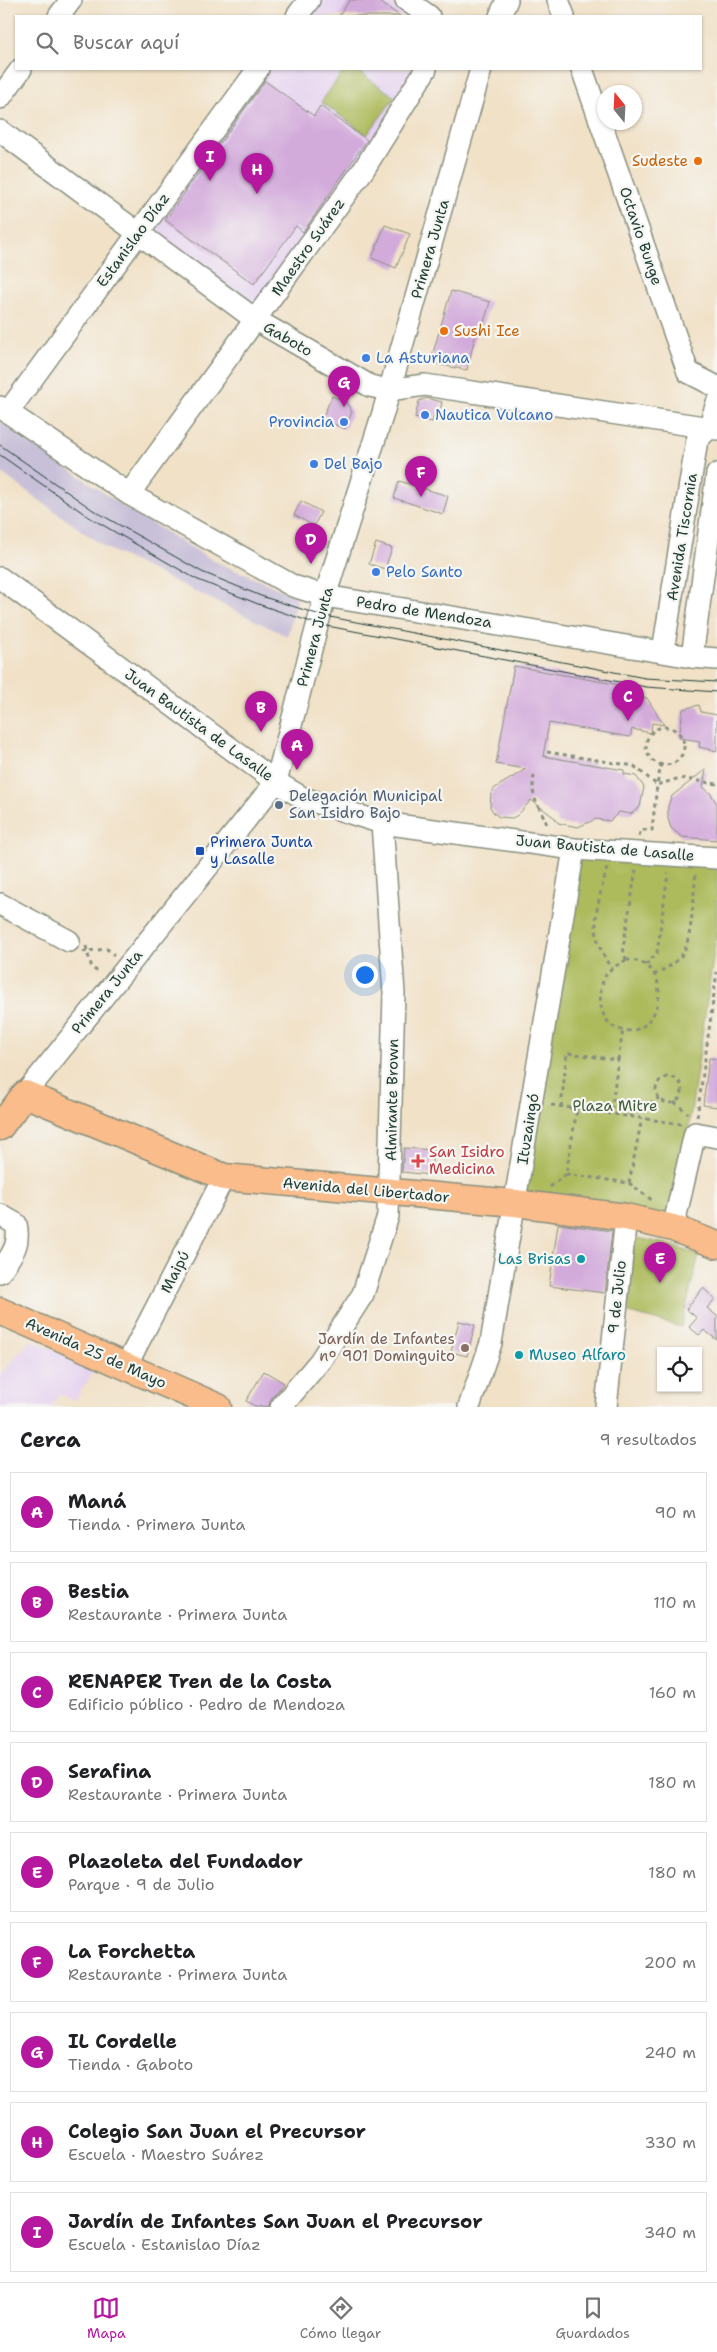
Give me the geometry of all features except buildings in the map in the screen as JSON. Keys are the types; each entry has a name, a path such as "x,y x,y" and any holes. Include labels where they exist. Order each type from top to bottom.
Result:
{"main road":[{"name":"Primera Junta","path":"0,1127 26,1094"},
{"name":"Avenida del Libertador","path":"26,1094 224,1177 521,1204 626,1217 673,1228 717,1245"},
{"name":"Avenida 25 de Mayo","path":"0,1311 218,1407"}],"street":[{"path":"60,15 71,0"},
{"path":"298,15 308,0"},
{"path":"406,0 428,15"},
{"path":"500,15 508,0"},
{"path":"558,0 564,15"},
{"path":"0,98 20,70"},
{"name":"Estanislao Díaz","path":"4,409 138,233 257,70"},
{"name":"Maestro Suárez","path":"129,494 364,169 425,70"},
{"name":"Primera Junta","path":"26,1094 276,782 325,596 388,390 481,70"},
{"name":"Octavio Bunge","path":"582,70 688,372 717,388"},
{"name":"Gaboto","path":"0,131 256,320 370,386 388,390 425,386 714,432"},
{"name":"Avenida Tiscornia","path":"663,651 697,440 714,432 717,403"},
{"name":"Pedro de Mendoza","path":"4,409 129,494 293,586 325,596 692,657 717,659"},
{"name":"Avenida Tiscornia","path":"692,657 717,474"},
{"name":"Juan Bautista de Lasalle","path":"0,578 276,782 303,798 382,823 574,849 717,858"},
{"name":"Almirante Brown","path":"281,1407 320,1360 363,1294 388,1216 394,993 382,823"},
{"name":"Ituzaingó","path":"469,1407 491,1343 521,1204 574,849"},
{"path":"0,904 80,946"},
{"path":"673,1228 689,1123 717,1137"},
{"name":"Maipú","path":"126,1366 224,1177"},
{"path":"0,1215 16,1224 19,1237 15,1250 0,1272"},
{"name":"9 de Julio","path":"606,1407 626,1217"}],"path":[{"path":"670,728 680,735 684,748 679,759 673,763 661,765 651,760 646,749 646,743 648,737 657,729 670,728"},
{"path":"547,752 634,766 657,785"},
{"path":"639,840 641,830 652,830 661,765"},
{"path":"534,775 532,790 534,802 543,814 547,825 556,827"},
{"path":"657,785 680,778 717,784"},
{"path":"608,865 596,913 596,936 602,955 612,969"},
{"path":"626,960 622,948 637,865"},
{"path":"646,965 657,953 669,868"},
{"path":"654,974 670,966 684,951 690,926 696,871"},
{"path":"80,946 107,949"},
{"path":"80,946 92,968"},
{"path":"626,960 635,960 646,965 654,974 659,992 658,1004 654,1015 647,1023 635,1029 623,1030 614,1027 607,1020 599,999 607,974 612,969 626,960"},
{"path":"689,1123 717,972"},
{"path":"611,1114 623,1030"},
{"path":"561,1106 567,1053 618,1060"},
{"path":"669,1076 678,1080 682,1087 680,1096 674,1102 666,1102 659,1098 656,1090 658,1082 669,1076"},
{"path":"629,1116 659,1098"},
{"path":"674,1102 689,1123"},
{"path":"551,1105 689,1123"},
{"path":"566,1174 577,1109"},
{"path":"521,1204 566,1174 629,1183 642,1118"}],"shaded area":[{"path":"316,0 387,0 409,15 305,15"},
{"path":"265,70 414,70 366,157 256,313 148,231"},
{"path":"0,421 121,505 214,561 298,597 287,636 106,548 0,472"},
{"path":"31,1340 96,1369 74,1401 60,1394 51,1407 0,1407 0,1375"}],"green space":[{"path":"344,70 356,70 395,97 367,135 321,102"},
{"name":"Plaza Mitre","path":"580,856 717,866 717,931 689,1126 668,1217 523,1196"},
{"path":"633,1237 667,1244 699,1255 681,1327 626,1312"}],"tram line":[{"path":"0,445 93,510 202,572 261,596 320,615 645,678 717,682"},
{"path":"0,455 89,517 196,579 258,604 317,624 646,687 717,692"}],"place":[{"name":"Sudeste","path":"698,161"},
{"name":"Jardín de Infantes San Juan el Precursor","path":"210,181"},
{"name":"Colegio San Juan el Precursor","path":"257,194"},
{"name":"Sushi Ice","path":"444,331"},
{"name":"La Asturiana","path":"366,358"},
{"name":"IL Cordelle","path":"344,407"},
{"name":"Nautica Vulcano","path":"425,415"},
{"name":"Provincia","path":"344,422"},
{"name":"Del Bajo","path":"314,464"},
{"name":"La Forchetta","path":"421,497"},
{"name":"Serafina","path":"311,564"},
{"name":"Pelo Santo","path":"376,572"},
{"name":"RENAPER Tren de la Costa","path":"628,721"},
{"name":"Bestia","path":"261,732"},
{"name":"Maná","path":"297,770"},
{"name":"Delegación Municipal San Isidro Bajo","path":"279,805"},
{"name":"Primera Junta y Lasalle","path":"200,851"},
{"name":"San Isidro Medicina","path":"418,1161"},
{"name":"Las Brisas","path":"581,1259"},
{"name":"Plazoleta del Fundador","path":"660,1283"},
{"name":"Jardín de Infantes nº 901 Dominguito","path":"465,1348"},
{"name":"Museo Alfaro","path":"519,1355"}]}
